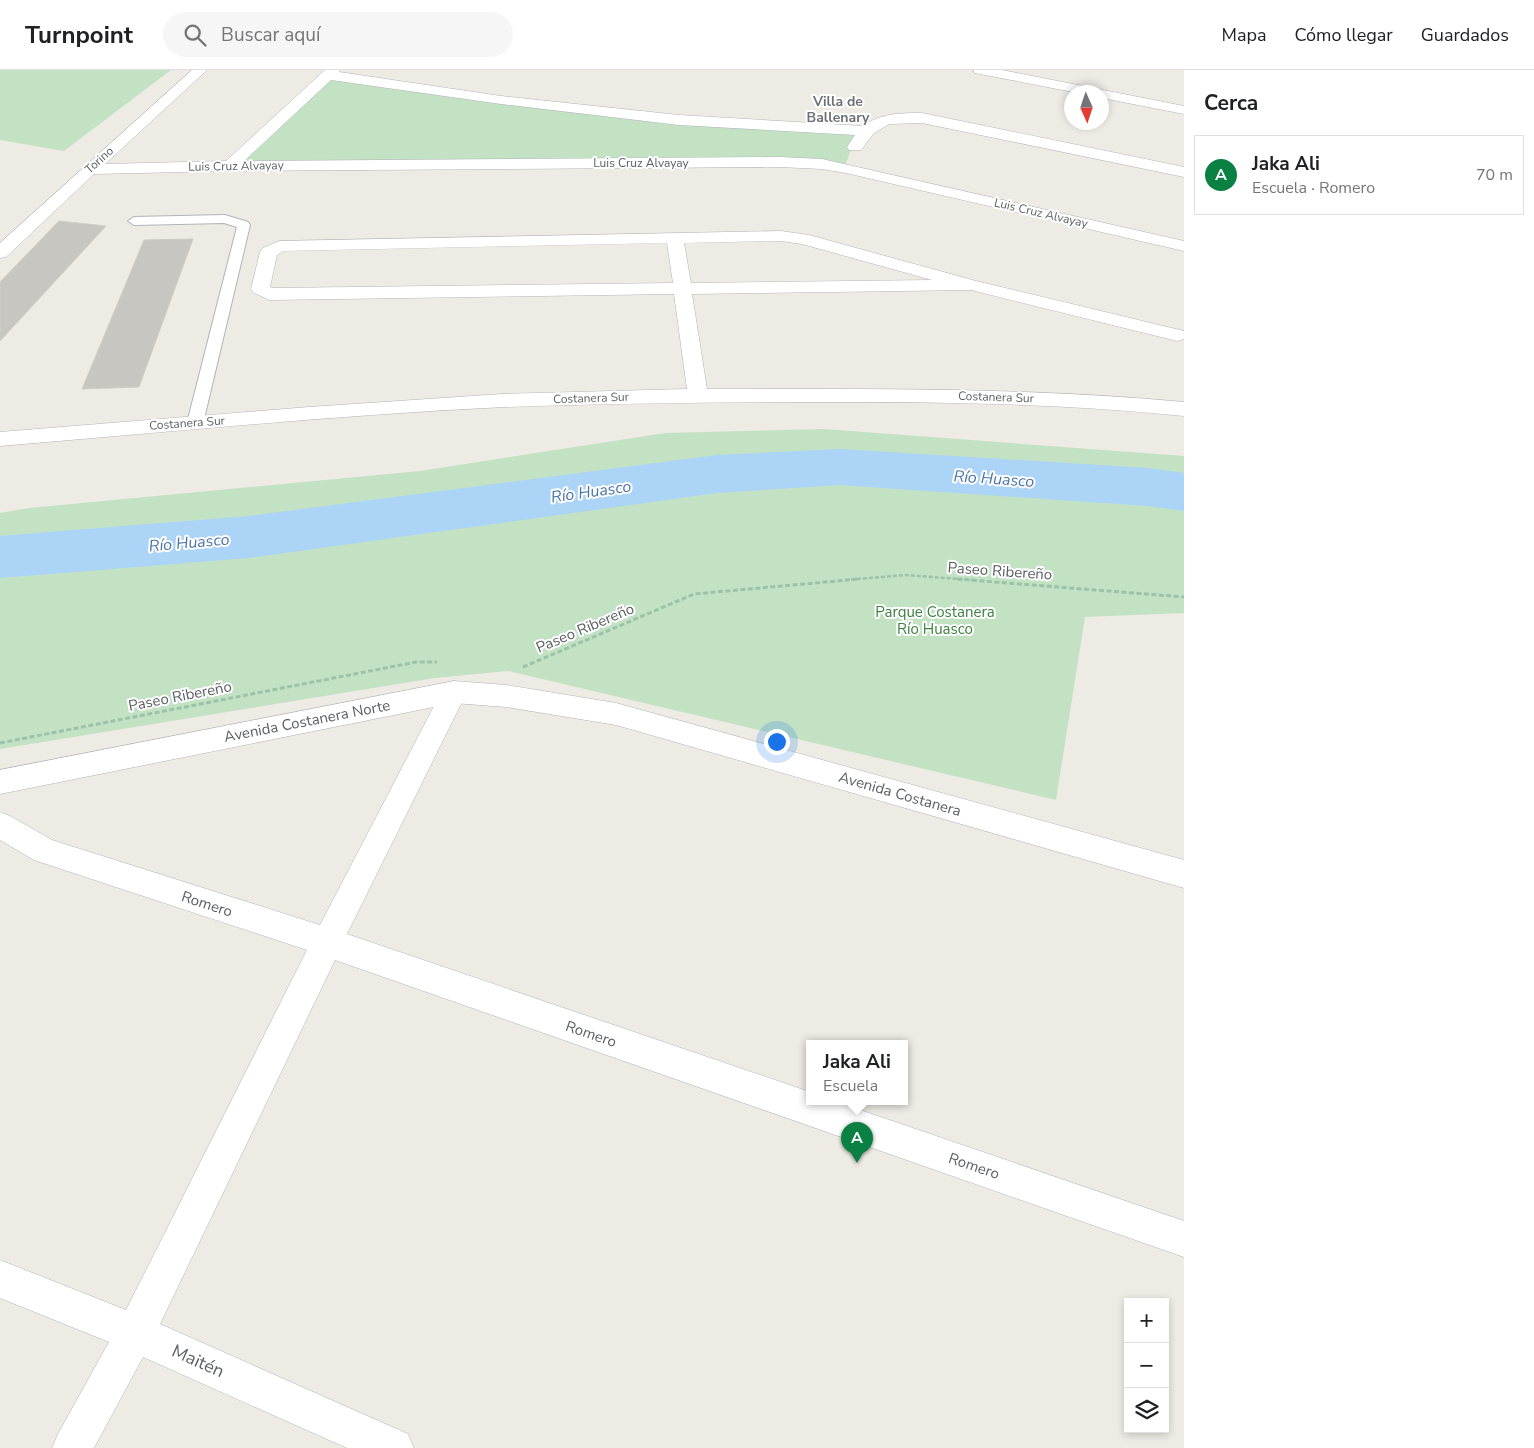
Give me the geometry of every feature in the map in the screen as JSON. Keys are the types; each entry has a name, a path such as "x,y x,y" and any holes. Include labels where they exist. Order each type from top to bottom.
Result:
{"street":[{"name":"Torino","path":"0,253 200,70"},
{"path":"980,70 1064,86"},
{"path":"230,166 331,73 501,100 679,120 865,132"},
{"path":"1109,95 1184,110"},
{"path":"846,168 865,132 879,122 901,117 922,118 1184,172"},
{"name":"Luis Cruz Alvayay","path":"90,169 230,166 780,162 822,164 1184,246"},
{"path":"970,285 270,294 260,289 269,252 279,246 781,236 803,238 970,285 1177,335"},
{"path":"675,238 698,394"},
{"name":"Costanera Sur","path":"0,439 502,401 698,394 978,396 1115,402 1184,409"},
{"path":"72,1448 135,1333 327,942 454,692"},
{"name":"Avenida Costanera Norte","path":"0,782 454,692 506,696 616,714"},
{"name":"Avenida Costanera","path":"616,714 1184,874"},
{"name":"Romero","path":"0,825 44,851 327,942 1184,1239"},
{"name":"Maitén","path":"0,1279 135,1333 394,1448"}],"lane":[{"path":"134,221 225,219 244,225 195,423"}],"path":[{"name":"Paseo Ribereño","path":"520,668 694,594 905,575 1184,597"},
{"name":"Paseo Ribereño","path":"0,743 416,662 443,662"}],"green space":[{"path":"0,70 171,70 64,151 0,140"},
{"path":"330,77 498,101 861,133 853,144 845,166 235,164"},
{"name":"Parque Costanera Río Huasco","path":"824,429 1184,456 1184,613 1085,617 1056,800 508,671 435,678 0,749 0,513 29,508 420,471 665,433"}],"building":[{"path":"59,221 106,226 0,341 0,282"},
{"path":"193,239 139,387 82,389 144,240"}],"waterway":[{"name":"Río Huasco","path":"0,557 249,537 717,474 840,467 1148,487 1184,492"}],"place":[{"name":"Jaka Ali","path":"857,1163"}],"district":[{"name":"Villa de Ballenary","path":"838,110"}]}
